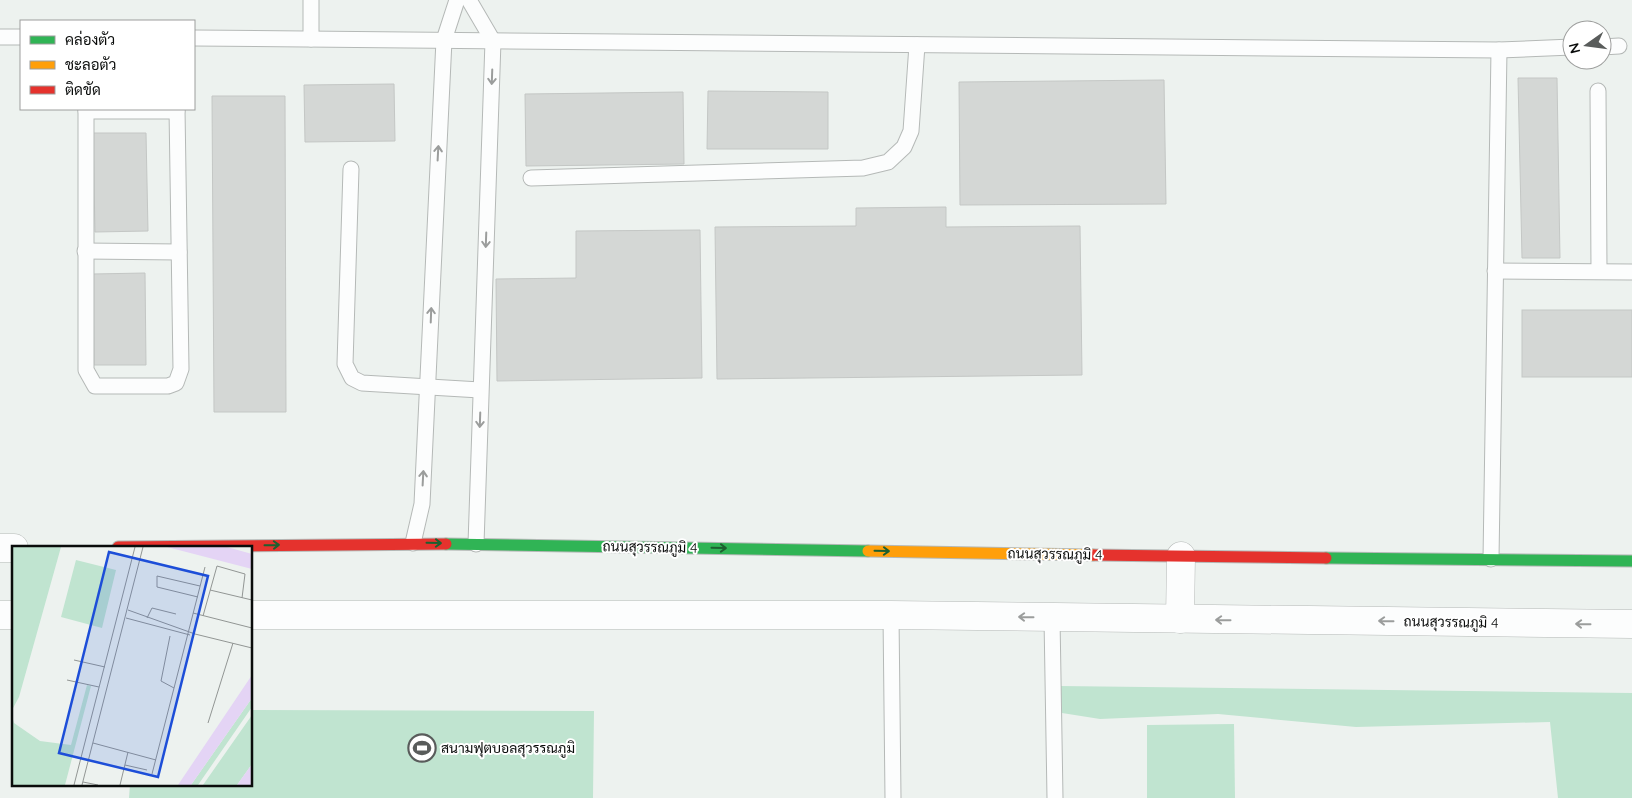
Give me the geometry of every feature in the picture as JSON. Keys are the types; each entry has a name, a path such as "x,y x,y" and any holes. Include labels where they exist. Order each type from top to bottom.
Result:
{"street":[{"name":"ถนนสุวรรณภูมิ 4","path":"192,546 413,543 1181,556 1632,560"},
{"path":"1180,619 1181,556"},
{"name":"ถนนสุวรรณภูมิ 4","path":"252,615 891,615 1632,624"}],"lane":[{"path":"312,0 312,39"},
{"path":"413,543 422,504 444,40 457,0"},
{"path":"470,0 493,41 476,544"},
{"path":"0,37 20,37"},
{"path":"195,38 1499,50 1562,48"},
{"path":"531,178 863,168 888,162 904,147 910,131 917,44"},
{"path":"1612,46 1619,46"},
{"path":"1491,559 1499,50"},
{"path":"1598,91 1599,272"},
{"path":"86,110 177,110 181,369 176,383 168,386 95,386 86,370 86,110"},
{"path":"351,168 345,364 352,378 362,383 480,390"},
{"path":"85,251 179,252"},
{"path":"1495,271 1632,272"},
{"path":"891,615 893,798"},
{"path":"1052,618 1055,798"}],"green space":[{"path":"1060,686 1632,693 1632,798 1558,798 1550,722 1356,727 1218,714 1100,719 1062,713"},
{"name":"สนามฟุตบอลสุวรรณภูมิ","path":"252,710 594,711 593,798 129,798 130,786 252,786"},
{"path":"1234,724 1235,798 1147,798 1147,725"}],"building":[{"path":"1518,78 1557,78 1560,258 1522,258"},
{"path":"1164,80 1166,204 960,205 959,82"},
{"path":"394,84 395,141 305,142 304,85"},
{"path":"708,91 828,92 828,149 707,149"},
{"path":"683,92 684,164 526,166 525,94"},
{"path":"212,96 285,96 286,412 214,412"},
{"path":"93,133 146,133 148,231 95,232"},
{"path":"946,207 946,227 1080,226 1082,375 717,379 715,227 856,226 856,208"},
{"path":"700,230 702,378 497,381 496,279 576,278 576,231"},
{"path":"145,273 146,365 94,365 93,274"},
{"path":"1522,310 1632,310 1632,377 1522,377"}],"traffic: fast":[{"path":"446,544 868,551"},
{"path":"1326,558 1632,561"}],"traffic: slow":[{"path":"868,551 1093,555"}],"traffic: jam":[{"path":"227,546 446,544"},
{"path":"1093,555 1326,558"}],"place":[{"name":"สนามฟุตบอลสุวรรณภูมิ","path":"422,748"}]}
